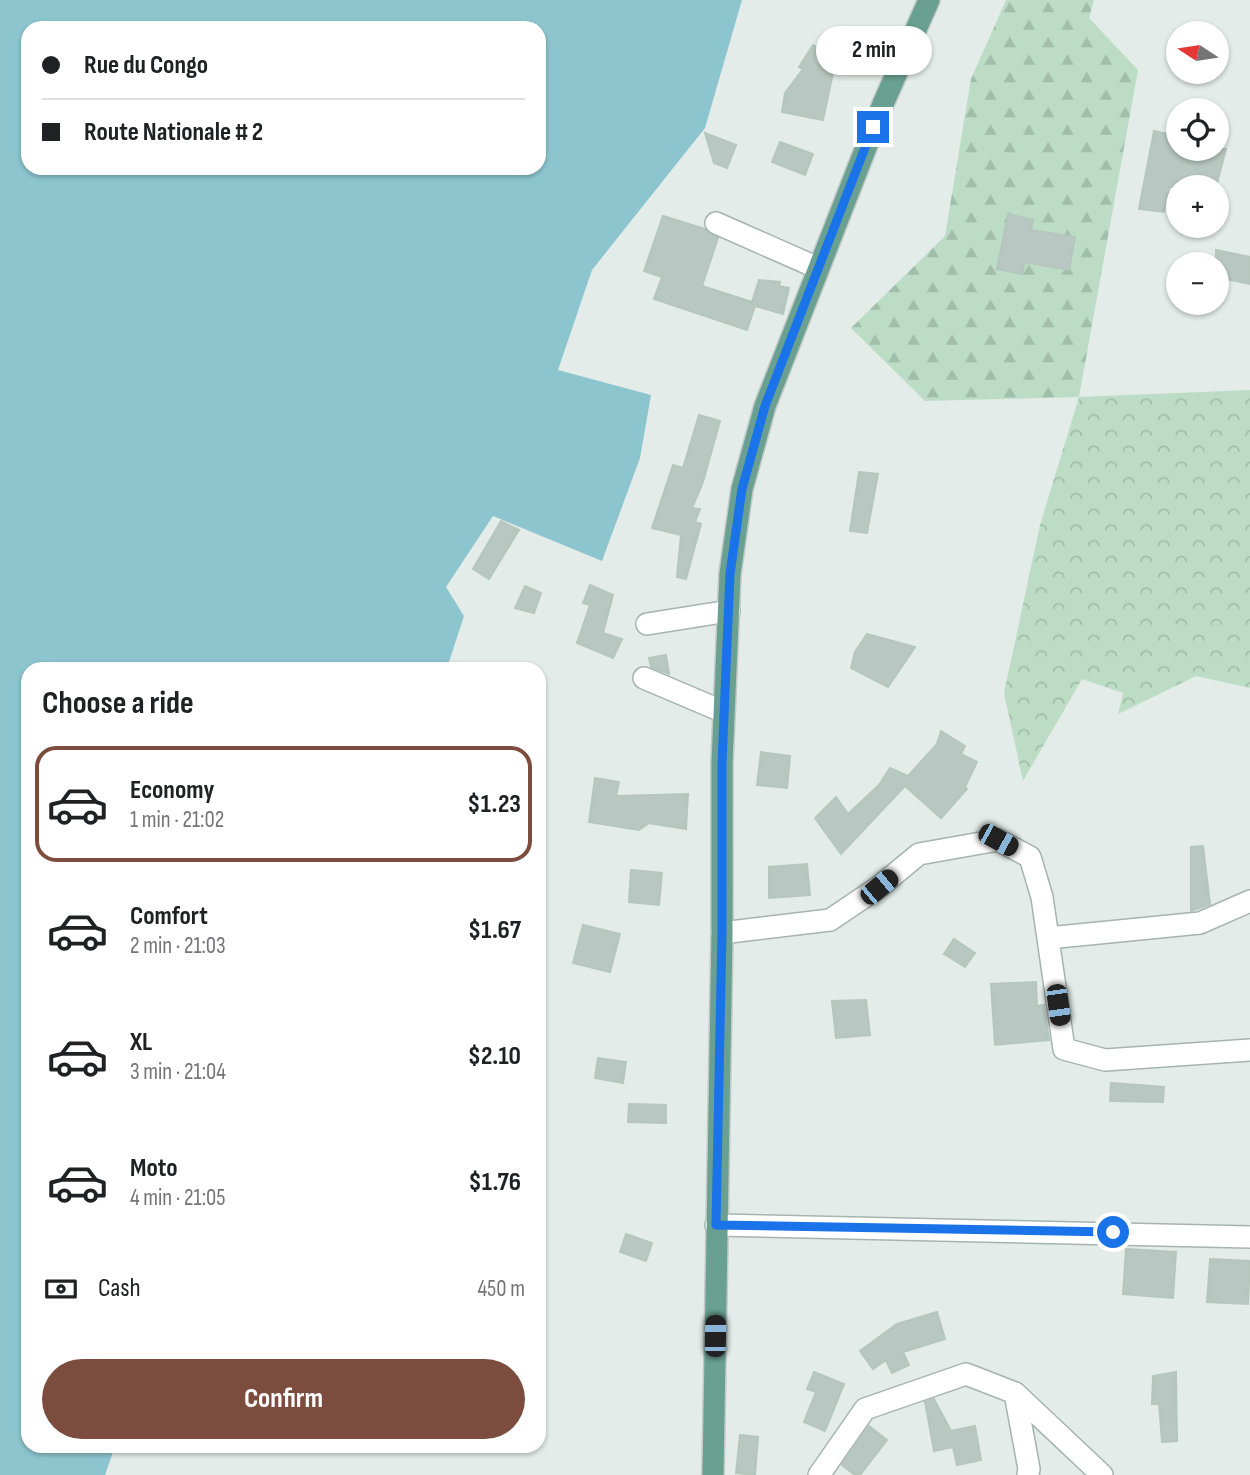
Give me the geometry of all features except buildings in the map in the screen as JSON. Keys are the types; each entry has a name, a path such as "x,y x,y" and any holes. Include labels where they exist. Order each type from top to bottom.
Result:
{"main road":[{"path":"713,1475 724,712 730,574 742,489 765,406 883,104 929,0"}],"street":[{"path":"716,223 818,268"},
{"path":"647,624 729,611"},
{"path":"644,678 724,712"},
{"path":"722,933 830,920 879,887 919,854 998,840 1030,857 1042,897 1064,1049 1105,1060 1250,1050"},
{"path":"1048,938 1200,923 1250,901"},
{"path":"716,1225 1250,1237"},
{"path":"819,1475 865,1409 966,1374 1015,1393 1102,1475"},
{"path":"1015,1393 1028,1475"}],"green space":[{"path":"1006,0 1094,0 1089,18 1138,70 1079,397 925,401 851,328 945,236 971,79"},
{"path":"1250,390 1250,688 1196,676 1118,714 1123,693 1082,679 1023,781 1004,693 1040,525 1079,397"}],"water":[{"path":"0,0 742,0 705,128 592,270 558,370 651,395 640,458 602,561 493,516 446,587 464,616 449,662 21,662 21,1453 113,1453 105,1475 0,1475"}],"route":[{"path":"873,127 765,406 742,489 730,574 722,763 722,933 716,1225 1113,1232"}]}
